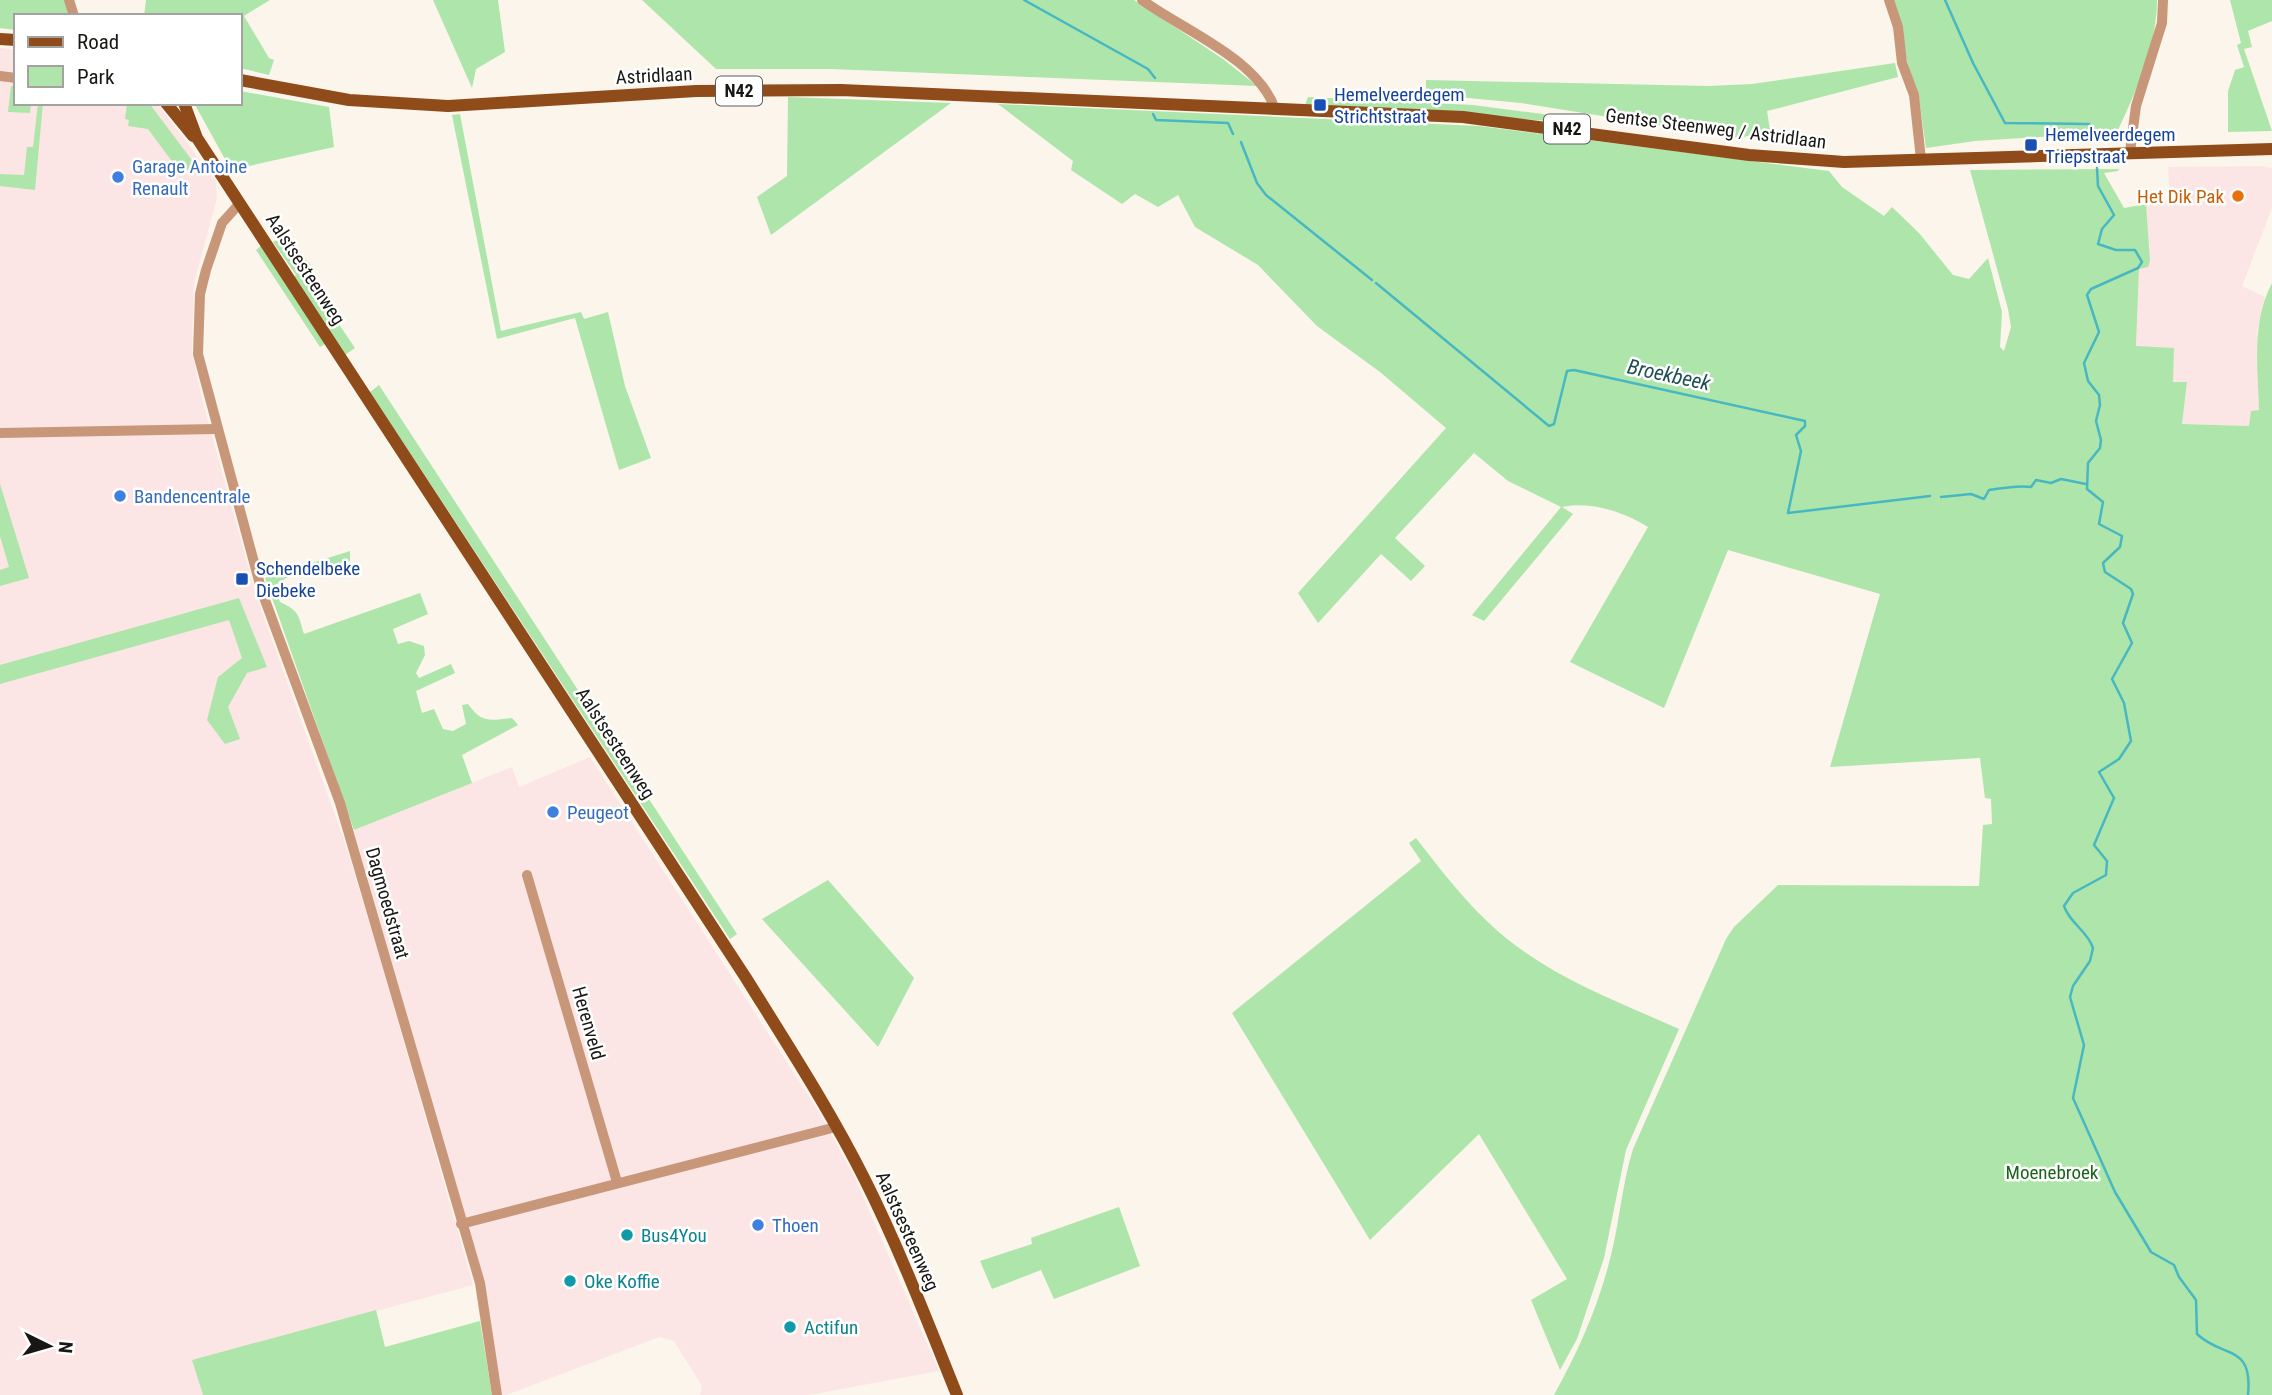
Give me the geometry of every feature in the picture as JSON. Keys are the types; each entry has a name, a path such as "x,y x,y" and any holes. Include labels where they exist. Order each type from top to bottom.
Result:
{"main road":[{"name":"Astridlaan","path":"242,80 349,100 448,106 696,91 771,90 1198,104"},
{"name":"Gentse Steenweg / Astridlaan","path":"1198,104 1463,117 1808,160 1935,159 2130,152"},
{"name":"Aalstsesteenweg","path":"168,105 197,138 746,978 865,1180 909,1276 957,1395"},
{"name":"Aalstsesteenweg","path":"185,105 197,138"},
{"name":"N42","path":"2130,152 2272,149"}],"street":[{"path":"1142,0 1238,62 1267,92 1275,109"},
{"path":"1889,0 1898,27 1902,63 1914,95 1921,159"},
{"path":"2130,152 2136,106 2162,23 2163,0"},
{"name":"Dagmoedstraat","path":"240,203 222,223 200,294 198,354 262,593 343,814 480,1283 497,1395"},
{"path":"0,433 216,429"},
{"name":"Herenveld","path":"527,875 617,1182"},
{"path":"461,1224 836,1128"}],"shaded area":[{"path":"0,48 14,50 14,105 159,105 216,181 217,198 194,283 192,352 203,403 256,595 344,840 375,941 473,1285 193,1360 203,1395 0,1395"},
{"path":"2168,167 2272,168 2272,208 2242,286 2265,297 2257,331 2259,411 2249,426 2182,424 2187,383 2173,382 2136,346 2139,268 2150,247 2146,233 2146,204 2170,200"},
{"path":"590,757 819,1112 855,1178 939,1371 809,1395 700,1395 702,1386 674,1341 659,1337 507,1395 500,1395 451,1173 354,830 512,767 519,787"}],"green space":[{"path":"0,0 65,0 68,14 14,14 14,30 0,28"},
{"path":"146,0 270,0 244,16 269,58 274,60 269,75 242,68 242,14 144,14"},
{"path":"433,0 498,0 505,52 476,69 472,88"},
{"path":"642,0 1134,0 1223,59 1257,86 831,69 716,69"},
{"path":"1892,0 2157,0 2149,51 2138,85 2117,132 1975,141 1926,148 1919,97 1909,69"},
{"path":"2230,0 2272,0 2272,21 2248,31 2252,47 2244,49 2272,131 2228,132 2228,91 2235,70 2244,67 2237,45 2241,43"},
{"path":"1895,63 1898,77 1767,111 1770,130 1740,138 1521,103 1426,94 1426,80 1708,86 1752,84"},
{"path":"11,86 14,86 14,105 31,105 30,113 8,112"},
{"path":"242,91 329,107 334,147 231,170 195,105 242,105"},
{"path":"788,97 951,103 771,235 757,197 787,176"},
{"path":"1308,97 1473,105 1550,115 1549,121 1305,105"},
{"name":"Moenebroek","path":"998,104 1479,126 1829,171 1842,187 1884,216 1892,207 1919,233 1953,275 1969,279 1988,258 2002,312 2000,347 2004,351 2011,327 2008,309 1970,170 2119,169 2104,173 2124,208 2146,204 2150,261 2148,267 2139,269 2136,346 2174,348 2173,382 2187,382 2182,424 2249,426 2251,411 2259,410 2258,329 2265,298 2272,283 2272,1395 1554,1395 1580,1344 1601,1292 1633,1149 1726,939 1734,927 1778,885 1979,886 1983,825 1992,824 1991,799 1985,798 1980,758 1830,767 1880,594 1728,550 1664,708 1570,662 1648,527 1607,509 1584,505 1562,507 1573,514 1484,621 1472,615 1561,507 1508,481 1474,453 1395,538 1425,566 1411,581 1381,554 1318,623 1298,593 1446,428 1380,372 1317,326 1258,265 1195,227 1178,195 1158,207 1135,194 1122,204 1071,170 1073,161"},
{"path":"38,105 43,105 35,190 0,186 0,174 24,175 27,147 33,147"},
{"path":"127,105 150,105 200,171 170,169 171,160 148,129 128,126 129,120 125,119"},
{"path":"460,114 501,331 581,312 584,319 608,312 625,386 651,458 619,470 575,318 497,339 452,115"},
{"path":"282,237 311,265 302,270 355,348 345,355 334,339 320,347 256,250 263,244 287,281 296,275 273,242"},
{"path":"379,385 737,934 730,939 370,392"},
{"path":"0,484 29,578 0,586 0,570 9,567 0,536"},
{"path":"350,551 350,561 286,578 274,586 280,602 297,614 304,634 420,593 428,614 393,629 398,644 409,641 424,646 425,655 416,673 419,678 451,664 455,673 416,691 422,713 434,709 443,729 453,731 466,724 462,705 468,704 482,718 512,718 518,725 462,755 472,783 354,830 265,578"},
{"path":"239,598 267,667 247,673 228,707 240,739 225,744 207,720 218,677 242,658 229,620 0,684 0,665"},
{"path":"1416,838 1478,912 1522,950 1578,984 1679,1029 1626,1150 1604,1258 1577,1339 1560,1370 1531,1300 1567,1279 1479,1134 1370,1240 1232,1013 1421,861 1409,843"},
{"path":"828,880 914,978 878,1047 762,919"},
{"path":"1119,1207 1140,1266 1054,1299 1041,1270 992,1289 980,1261 1032,1244 1031,1238"},
{"path":"376,1310 385,1347 480,1321 492,1395 203,1395 192,1360"}],"waterway":[{"name":"Broekbeek","path":"1024,0 1148,69 1155,78"},
{"path":"1945,0 1973,63 2005,123 2089,124 2097,132"},
{"name":"Broekbeek","path":"1153,114 1156,120 1228,123 1233,134"},
{"name":"Broekbeek","path":"1241,142 1257,183 1266,195 1372,280"},
{"path":"2097,168 2098,186 2114,215 2102,229 2098,244 2116,250 2135,250 2142,262 2138,268 2091,289 2087,295 2099,332 2084,363 2088,381 2099,395 2100,405 2096,421 2101,440 2100,448 2088,463 2087,489 2103,502 2099,524 2122,536 2120,547 2103,563 2105,572 2131,589 2133,594 2123,623 2132,643 2112,679 2124,703 2131,741 2119,759 2099,772 2114,798 2094,845 2107,861 2106,875 2073,893 2064,906 2093,948 2090,961 2073,986 2070,997 2084,1045 2073,1098 2115,1192 2151,1252 2174,1265 2179,1277 2196,1300 2197,1334 2241,1359 2246,1367 2248,1395"},
{"name":"Broekbeek","path":"1376,283 1549,426 1554,424 1567,371 1574,370 1805,421 1805,426 1796,435 1801,451 1788,513 1930,496"},
{"name":"Broekbeek","path":"1941,497 1971,494 1984,499 1989,490 2031,487 2036,480 2051,483 2061,479 2086,484"}],"place":[{"name":"Hemelveerdegem Strichtstraat","path":"1320,105"},
{"name":"Hemelveerdegem Triepstraat","path":"2031,145"},
{"name":"Garage Antoine Renault","path":"118,177"},
{"name":"Het Dik Pak","path":"2238,196"},
{"name":"Bandencentrale","path":"120,496"},
{"name":"Schendelbeke Diebeke","path":"242,579"},
{"name":"Peugeot","path":"553,812"},
{"name":"Thoen","path":"758,1225"},
{"name":"Bus4You","path":"627,1235"},
{"name":"Oke Koffie","path":"570,1281"},
{"name":"Actifun","path":"790,1327"}]}
